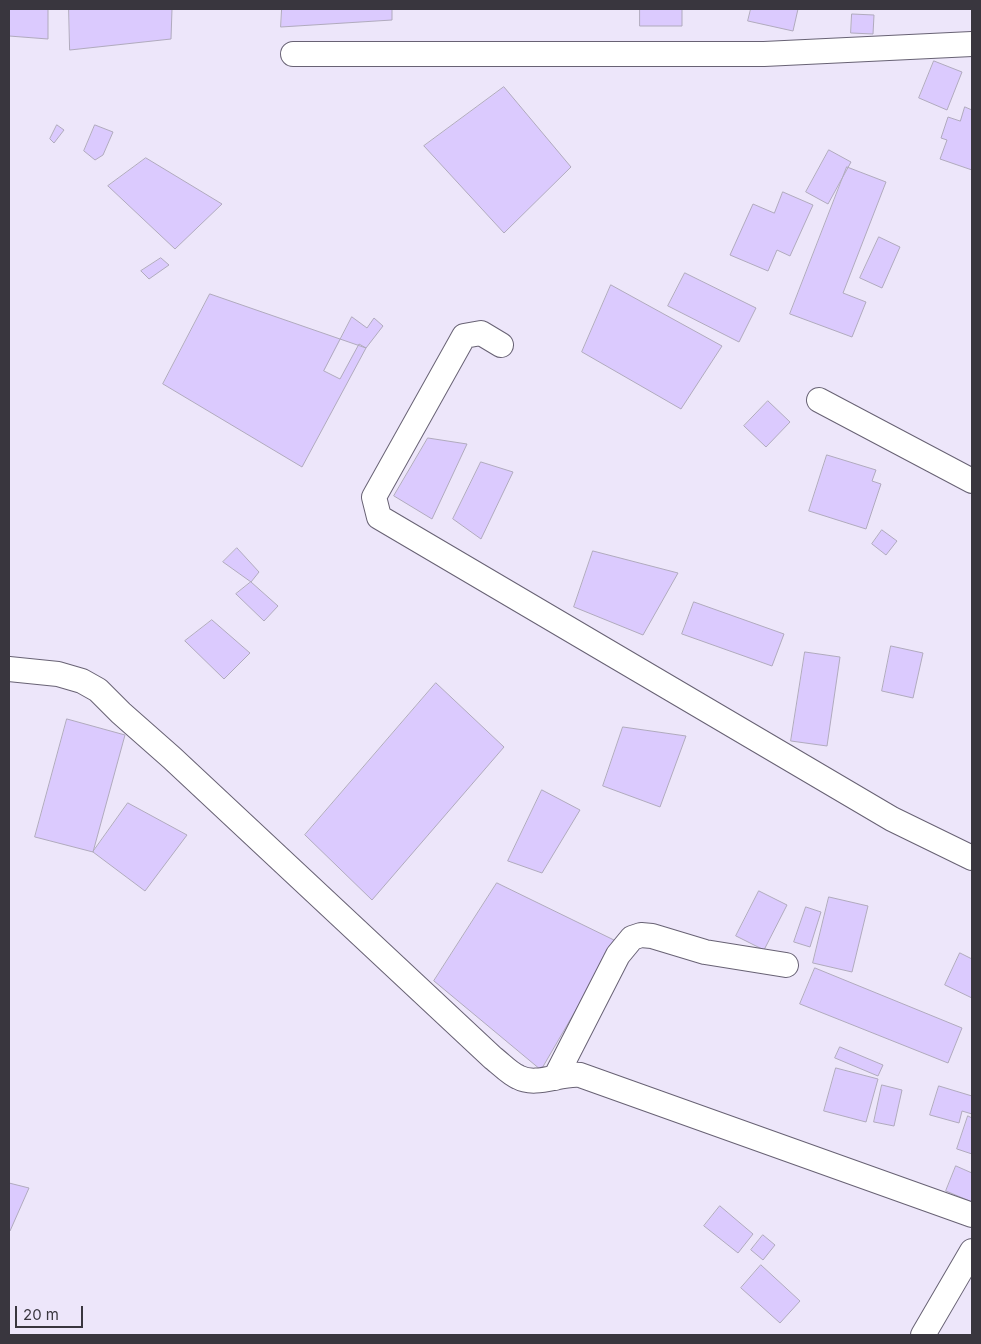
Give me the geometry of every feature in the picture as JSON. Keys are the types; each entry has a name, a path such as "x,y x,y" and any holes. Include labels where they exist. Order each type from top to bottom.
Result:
{"street":[{"path":"293,54 764,54 972,44"},
{"path":"501,345 480,334 464,336 374,497 379,518 892,819 972,858"},
{"path":"819,400 972,481"},
{"path":"9,669 58,674 82,681 98,690 121,714 172,758 493,1058 519,1078 536,1080 563,1075 580,1076 972,1215"},
{"path":"555,1078 618,955 632,938 641,935 652,936 705,952 786,965"},
{"path":"923,1335 972,1251"}],"building":[{"path":"9,9 48,9 48,39 9,36"},
{"path":"69,9 172,9 171,39 70,50"},
{"path":"282,9 392,9 392,20 281,27"},
{"path":"640,9 682,9 682,26 640,26"},
{"path":"751,9 798,9 793,31 748,21"},
{"path":"852,14 874,15 873,34 851,33"},
{"path":"934,61 962,72 947,110 919,98"},
{"path":"504,87 571,167 504,233 424,146"},
{"path":"965,107 972,110 972,170 940,159 947,140 941,138 948,117 960,121"},
{"path":"57,125 64,130 54,143 50,139"},
{"path":"95,125 113,132 103,155 95,160 84,151"},
{"path":"829,150 851,162 828,204 806,192"},
{"path":"146,158 222,204 175,249 108,186"},
{"path":"847,167 886,182 843,293 866,302 852,337 790,314"},
{"path":"783,192 813,205 790,256 777,250 768,271 730,255 753,204 774,213"},
{"path":"879,237 900,247 882,288 860,278"},
{"path":"161,258 169,265 149,279 141,271"},
{"path":"685,273 756,308 739,342 668,306"},
{"path":"611,285 722,346 681,409 582,352"},
{"path":"210,294 366,348 302,467 163,384"},
{"path":"352,317 367,328 374,318 383,326 366,348 359,344 340,379 324,371"},
{"path":"768,401 790,422 766,447 744,426"},
{"path":"428,438 467,444 432,519 394,496"},
{"path":"827,455 876,470 872,481 881,484 866,529 809,511"},
{"path":"481,462 513,472 481,539 453,519"},
{"path":"882,530 897,541 886,555 872,544"},
{"path":"237,548 259,572 251,582 223,562"},
{"path":"593,551 678,573 643,635 574,607"},
{"path":"251,582 278,606 264,621 236,594"},
{"path":"694,602 784,634 772,666 682,634"},
{"path":"212,620 250,653 224,679 185,641"},
{"path":"891,646 923,653 913,698 882,691"},
{"path":"805,652 840,657 827,746 791,741"},
{"path":"436,683 504,747 372,900 305,835"},
{"path":"67,719 125,735 93,852 35,837"},
{"path":"623,727 686,736 660,807 603,786"},
{"path":"542,790 580,810 542,873 508,861"},
{"path":"128,803 187,835 145,891 93,852"},
{"path":"497,883 616,941 541,1070 434,981"},
{"path":"759,891 787,905 764,950 736,936"},
{"path":"829,897 868,906 852,972 813,963"},
{"path":"806,907 821,912 810,947 794,942"},
{"path":"960,953 972,959 972,998 945,985"},
{"path":"815,968 962,1028 948,1063 800,1004"},
{"path":"840,1047 883,1065 878,1076 835,1058"},
{"path":"836,1068 878,1079 866,1122 824,1111"},
{"path":"882,1085 902,1090 894,1126 874,1122"},
{"path":"939,1086 972,1096 972,1114 962,1111 959,1123 930,1115"},
{"path":"968,1116 972,1118 972,1154 957,1149"},
{"path":"956,1166 972,1173 972,1202 946,1191"},
{"path":"9,1183 29,1188 10,1231 9,1230"},
{"path":"720,1206 753,1234 738,1253 704,1226"},
{"path":"763,1235 775,1245 763,1260 751,1250"},
{"path":"761,1265 800,1301 780,1323 741,1288"}]}
